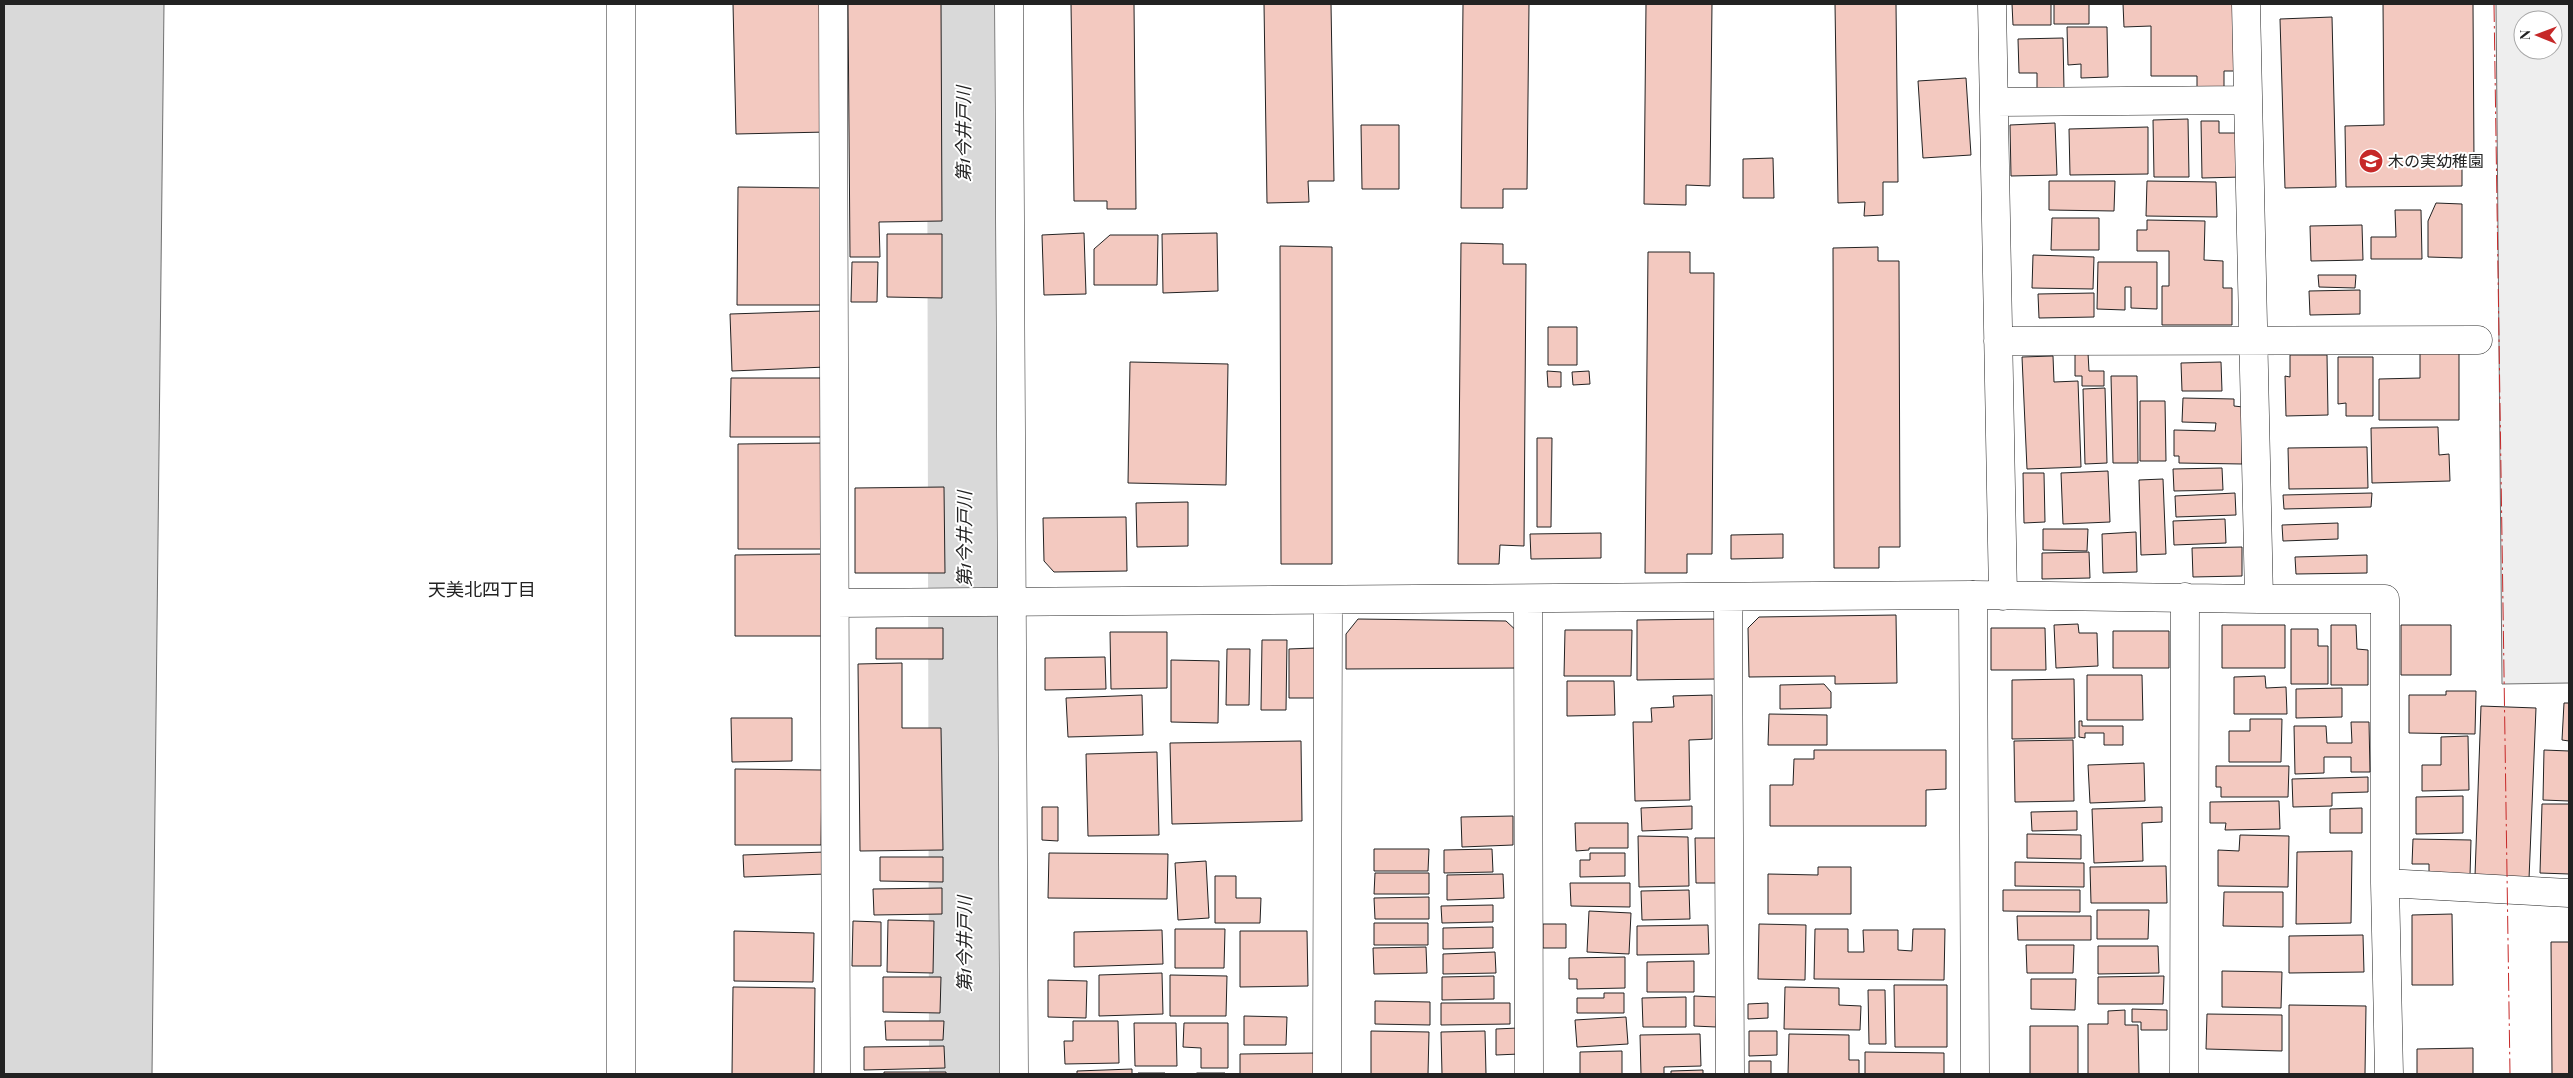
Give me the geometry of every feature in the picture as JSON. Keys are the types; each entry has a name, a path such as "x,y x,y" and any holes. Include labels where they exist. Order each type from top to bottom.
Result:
{"street":[{"path":"621,4 621,1074"},
{"path":"833,4 837,603 836,1074"},
{"path":"1009,4 1009,602 1014,1074"},
{"path":"1992,4 2003,596"},
{"path":"2246,4 2259,599"},
{"path":"1994,102 2248,100"},
{"path":"1998,341 2478,340"},
{"path":"837,603 1973,595 2385,600 2385,883 2389,1074"},
{"path":"1973,595 1975,1074"},
{"path":"1728,597 1730,1074"},
{"path":"2184,1074 2185,597"},
{"path":"1528,599 1529,1074"},
{"path":"1327,1074 1328,601"},
{"path":"2385,883 2569,893"}],"shaded area":[{"path":"4,4 164,4 152,1074 4,1074"},
{"path":"2496,4 2569,4 2569,683 2502,684"}],"building":[{"path":"733,4 824,4 827,132 736,134"},
{"path":"848,4 941,4 942,221 879,222 880,257 850,257"},
{"path":"1071,4 1134,4 1136,209 1107,209 1107,201 1074,201"},
{"path":"1264,4 1331,4 1334,181 1308,181 1309,202 1267,203"},
{"path":"1463,4 1529,4 1527,189 1503,189 1503,208 1461,208"},
{"path":"1646,4 1712,4 1710,186 1686,185 1686,205 1644,204"},
{"path":"1835,4 1896,4 1898,182 1883,182 1883,215 1864,216 1865,202 1838,203"},
{"path":"2012,4 2051,4 2051,25 2013,25"},
{"path":"2054,4 2089,4 2089,24 2054,24"},
{"path":"2123,4 2239,4 2240,71 2224,71 2224,88 2197,88 2197,76 2151,76 2151,26 2124,27"},
{"path":"2383,4 2473,4 2474,162 2462,162 2462,186 2346,187 2345,126 2384,125"},
{"path":"2332,17 2336,187 2285,188 2280,19"},
{"path":"2067,27 2107,27 2108,77 2081,78 2081,64 2068,65"},
{"path":"2063,38 2064,89 2037,90 2037,73 2019,73 2018,39"},
{"path":"1966,78 1971,155 1923,158 1918,81"},
{"path":"2188,119 2189,177 2154,177 2153,120"},
{"path":"2201,121 2219,121 2219,133 2241,133 2242,177 2202,178"},
{"path":"2055,123 2057,175 2011,176 2010,125"},
{"path":"1361,125 1399,125 1399,189 1362,189"},
{"path":"2148,127 2148,174 2070,175 2069,129"},
{"path":"1773,158 1774,198 1743,198 1743,159"},
{"path":"2049,181 2115,181 2114,211 2049,210"},
{"path":"2147,181 2216,182 2217,217 2146,216"},
{"path":"738,187 827,188 827,305 737,305"},
{"path":"2436,203 2462,204 2462,258 2428,257 2428,221"},
{"path":"2395,210 2421,210 2422,259 2371,259 2371,237 2396,237"},
{"path":"2052,218 2099,218 2099,250 2051,250"},
{"path":"2147,220 2205,221 2204,260 2223,261 2223,288 2232,288 2232,325 2162,325 2162,286 2169,286 2169,251 2137,251 2137,230 2147,230"},
{"path":"2362,225 2363,260 2311,261 2310,226"},
{"path":"1084,233 1086,294 1044,295 1042,235"},
{"path":"1217,233 1218,291 1163,293 1162,234"},
{"path":"887,234 942,234 942,298 887,297"},
{"path":"1110,235 1158,235 1157,285 1094,285 1094,249"},
{"path":"1461,243 1503,244 1503,264 1526,264 1524,546 1500,545 1499,564 1458,564"},
{"path":"1280,246 1332,247 1332,564 1281,564"},
{"path":"1878,247 1878,261 1899,261 1900,547 1879,547 1879,568 1834,568 1833,248"},
{"path":"1648,252 1690,252 1690,273 1714,273 1712,554 1687,554 1687,573 1645,573"},
{"path":"2033,255 2094,257 2093,289 2032,288"},
{"path":"852,262 878,262 877,302 851,302"},
{"path":"2098,262 2157,262 2157,309 2131,308 2131,287 2125,287 2125,310 2097,309"},
{"path":"2318,275 2356,275 2355,288 2319,287"},
{"path":"2360,290 2360,314 2310,315 2309,291"},
{"path":"2094,293 2094,317 2039,318 2038,294"},
{"path":"824,311 826,367 732,371 730,314"},
{"path":"1548,327 1577,327 1577,365 1548,365"},
{"path":"2088,353 2089,371 2104,371 2104,386 2082,386 2082,376 2075,376 2075,354"},
{"path":"2420,353 2459,353 2459,420 2379,420 2379,379 2420,378"},
{"path":"2290,355 2327,355 2328,415 2286,416 2285,376 2290,377"},
{"path":"2053,356 2054,382 2078,381 2081,467 2027,469 2022,357"},
{"path":"2338,357 2373,357 2373,416 2346,416 2346,403 2338,404"},
{"path":"1130,362 1228,364 1226,485 1128,483"},
{"path":"2221,362 2222,391 2182,391 2181,363"},
{"path":"1547,371 1561,372 1561,387 1548,387"},
{"path":"1589,371 1590,384 1573,385 1572,372"},
{"path":"2111,376 2137,376 2138,463 2113,463"},
{"path":"731,378 825,378 824,437 730,437"},
{"path":"2105,388 2107,463 2085,464 2083,389"},
{"path":"2183,398 2234,399 2234,406 2243,407 2242,464 2179,463 2179,456 2174,456 2174,430 2215,431 2216,423 2182,422"},
{"path":"2140,401 2165,401 2166,461 2140,461"},
{"path":"2438,427 2439,455 2449,454 2450,481 2372,483 2371,428"},
{"path":"1537,438 1552,438 1551,527 1537,527"},
{"path":"826,443 826,549 738,549 738,444"},
{"path":"2367,447 2368,488 2289,489 2288,448"},
{"path":"2222,468 2223,490 2174,491 2173,469"},
{"path":"2108,471 2110,522 2063,524 2061,473"},
{"path":"2023,473 2044,473 2045,522 2024,523"},
{"path":"2163,479 2166,554 2141,555 2139,480"},
{"path":"944,487 945,573 855,573 855,488"},
{"path":"2235,493 2236,515 2176,517 2175,496"},
{"path":"2372,493 2371,507 2284,509 2283,495"},
{"path":"1188,502 1188,546 1137,547 1136,503"},
{"path":"1126,517 1127,571 1054,572 1044,561 1043,518"},
{"path":"2225,519 2226,543 2174,545 2173,521"},
{"path":"2338,523 2338,539 2283,541 2282,525"},
{"path":"2043,529 2088,529 2087,551 2043,550"},
{"path":"2136,532 2137,572 2103,573 2102,534"},
{"path":"1601,533 1601,558 1531,559 1530,534"},
{"path":"1783,534 1783,558 1731,559 1731,535"},
{"path":"2242,547 2242,576 2193,577 2192,548"},
{"path":"2089,552 2090,578 2042,579 2042,553"},
{"path":"826,554 826,636 735,636 735,555"},
{"path":"2367,555 2367,573 2296,574 2295,557"},
{"path":"1896,615 1897,683 1835,684 1835,676 1749,677 1748,628 1759,617"},
{"path":"1358,619 1506,621 1520,634 1521,668 1346,669 1346,634"},
{"path":"1716,619 1717,679 1637,680 1637,620"},
{"path":"2078,624 2079,633 2097,633 2098,666 2056,668 2054,625"},
{"path":"2222,625 2285,625 2285,668 2222,668"},
{"path":"2331,625 2356,625 2357,649 2368,650 2368,685 2331,685"},
{"path":"2401,625 2451,625 2451,675 2401,675"},
{"path":"876,628 943,628 943,659 876,659"},
{"path":"1991,628 2045,628 2046,670 1991,670"},
{"path":"2291,629 2318,629 2318,646 2328,646 2328,684 2291,684"},
{"path":"1565,630 1632,630 1631,676 1564,676"},
{"path":"2113,631 2169,631 2169,668 2113,668"},
{"path":"1110,632 1167,632 1167,688 1111,689"},
{"path":"1262,640 1287,640 1286,710 1261,710"},
{"path":"1316,648 1317,698 1289,698 1289,649"},
{"path":"1227,649 1250,649 1249,705 1226,705"},
{"path":"1105,657 1106,689 1045,690 1045,658"},
{"path":"1171,660 1219,661 1218,723 1171,722"},
{"path":"902,663 902,728 941,728 943,850 860,851 858,664"},
{"path":"2087,675 2142,675 2143,720 2087,720"},
{"path":"2265,676 2266,688 2286,687 2287,714 2234,714 2234,677"},
{"path":"2074,679 2075,738 2012,739 2012,680"},
{"path":"1567,681 1614,681 1615,715 1567,716"},
{"path":"1824,684 1831,692 1831,708 1780,709 1780,685"},
{"path":"2342,688 2342,717 2296,718 2296,689"},
{"path":"2446,691 2476,691 2475,734 2409,733 2409,695 2446,695"},
{"path":"1142,695 1143,735 1068,737 1066,698"},
{"path":"1712,695 1712,739 1689,740 1690,800 1635,801 1633,722 1652,722 1651,708 1674,707 1673,696"},
{"path":"2564,703 2569,703 2569,741 2562,740"},
{"path":"2481,706 2536,708 2529,879 2475,876"},
{"path":"1769,714 1827,715 1827,745 1768,745"},
{"path":"731,718 792,718 792,761 732,762"},
{"path":"2250,719 2282,719 2281,762 2229,762 2229,731 2250,731"},
{"path":"2079,721 2082,721 2082,726 2123,726 2123,745 2104,745 2104,733 2085,733 2085,738 2079,737"},
{"path":"2351,722 2369,722 2370,772 2351,772 2351,757 2324,757 2324,773 2295,774 2294,726 2326,726 2327,743 2352,743"},
{"path":"2468,736 2469,790 2422,791 2422,765 2441,765 2441,737"},
{"path":"2073,740 2074,801 2015,802 2014,741"},
{"path":"1301,741 1302,821 1172,824 1170,743"},
{"path":"1814,750 1946,750 1946,789 1926,790 1926,826 1770,826 1770,785 1793,785 1794,759 1814,759"},
{"path":"2544,750 2569,751 2569,801 2543,800"},
{"path":"1157,752 1159,835 1088,836 1086,754"},
{"path":"2144,763 2145,801 2090,803 2088,765"},
{"path":"2216,766 2289,766 2288,797 2221,797 2221,787 2216,787"},
{"path":"735,769 822,770 821,845 735,845"},
{"path":"2368,777 2368,792 2332,793 2332,806 2293,807 2292,779"},
{"path":"2463,796 2463,833 2416,834 2416,797"},
{"path":"2279,801 2280,829 2225,830 2226,823 2210,823 2210,802"},
{"path":"2542,804 2569,804 2569,874 2540,873"},
{"path":"1692,806 1692,829 1642,831 1641,808"},
{"path":"1042,807 1058,807 1058,841 1042,840"},
{"path":"2162,807 2162,822 2142,823 2143,861 2094,863 2092,809"},
{"path":"2362,808 2362,833 2330,833 2330,809"},
{"path":"2077,811 2077,830 2032,831 2031,812"},
{"path":"1513,816 1513,845 1462,847 1461,817"},
{"path":"1575,823 1628,823 1628,848 1589,848 1589,850 1576,851"},
{"path":"2027,834 2081,835 2081,859 2027,858"},
{"path":"2240,835 2289,836 2288,887 2218,886 2218,850 2239,851"},
{"path":"1638,836 1688,837 1689,886 1639,887"},
{"path":"1695,838 1717,838 1717,883 1696,883"},
{"path":"2413,839 2471,840 2470,876 2429,875 2429,864 2412,864"},
{"path":"1374,849 1429,849 1428,871 1374,871"},
{"path":"1492,849 1493,872 1444,873 1444,850"},
{"path":"2352,851 2351,923 2296,924 2297,852"},
{"path":"825,852 826,874 744,877 743,855"},
{"path":"1049,853 1168,854 1167,899 1048,898"},
{"path":"1590,853 1625,853 1625,876 1580,877 1580,860 1590,860"},
{"path":"880,857 943,857 943,882 880,881"},
{"path":"1206,861 1209,918 1178,920 1175,863"},
{"path":"2015,862 2084,863 2084,887 2015,886"},
{"path":"2166,866 2167,903 2091,903 2090,867"},
{"path":"1818,867 1851,867 1851,914 1768,914 1768,874 1818,875"},
{"path":"1375,873 1429,873 1429,894 1374,894"},
{"path":"1503,874 1504,898 1447,900 1447,875"},
{"path":"1215,876 1236,876 1236,898 1261,898 1260,923 1215,923"},
{"path":"1570,883 1630,883 1630,907 1571,906"},
{"path":"942,888 942,914 874,915 873,889"},
{"path":"1689,890 1690,919 1642,920 1641,891"},
{"path":"2003,890 2080,890 2080,912 2003,911"},
{"path":"2224,892 2283,892 2283,927 2223,926"},
{"path":"1429,897 1429,919 1375,919 1374,898"},
{"path":"1493,905 1493,922 1442,923 1441,906"},
{"path":"2097,910 2149,910 2148,939 2097,939"},
{"path":"1589,911 1631,913 1629,954 1587,952"},
{"path":"2452,914 2453,985 2412,985 2412,915"},
{"path":"2017,916 2091,916 2091,940 2018,940"},
{"path":"888,920 934,921 933,973 887,972"},
{"path":"853,921 881,922 881,966 852,966"},
{"path":"1374,923 1428,923 1428,945 1374,945"},
{"path":"1543,924 1566,924 1566,948 1543,948"},
{"path":"1759,924 1806,925 1805,980 1758,979"},
{"path":"1708,925 1709,954 1637,955 1637,926"},
{"path":"1493,927 1493,948 1443,949 1443,928"},
{"path":"1175,929 1225,929 1224,968 1175,968"},
{"path":"1815,929 1848,929 1848,952 1864,952 1863,930 1898,930 1898,950 1912,951 1913,929 1945,929 1944,980 1814,979"},
{"path":"1162,930 1163,964 1074,967 1074,932"},
{"path":"734,931 814,933 813,982 734,981"},
{"path":"1240,931 1307,931 1308,986 1240,987"},
{"path":"2363,935 2364,972 2289,973 2289,936"},
{"path":"2551,942 2569,942 2569,1074 2552,1074"},
{"path":"2026,945 2074,945 2073,973 2027,973"},
{"path":"2098,946 2158,946 2159,973 2098,974"},
{"path":"1426,947 1427,973 1374,974 1373,948"},
{"path":"1495,952 1496,973 1443,974 1443,954"},
{"path":"1625,957 1625,988 1577,989 1577,979 1569,979 1569,958"},
{"path":"1694,961 1694,992 1647,992 1647,962"},
{"path":"2222,971 2282,972 2281,1008 2222,1007"},
{"path":"1162,973 1163,1014 1099,1016 1099,975"},
{"path":"1170,975 1227,976 1226,1016 1170,1016"},
{"path":"1494,976 1494,999 1442,1000 1442,977"},
{"path":"2164,976 2163,1004 2098,1004 2098,977"},
{"path":"883,977 941,977 940,1013 883,1012"},
{"path":"2031,979 2076,979 2075,1010 2031,1009"},
{"path":"1048,980 1087,981 1086,1018 1048,1017"},
{"path":"1894,985 1947,985 1947,1047 1895,1047"},
{"path":"733,987 815,988 814,1074 732,1074"},
{"path":"1785,987 1839,988 1839,1005 1861,1006 1860,1030 1784,1029"},
{"path":"1868,990 1885,990 1886,1044 1869,1044"},
{"path":"1604,993 1624,993 1624,1013 1577,1013 1577,998 1604,998"},
{"path":"1694,996 1717,997 1716,1027 1694,1026"},
{"path":"1686,997 1686,1027 1643,1027 1642,998"},
{"path":"1375,1001 1430,1002 1430,1025 1375,1024"},
{"path":"1441,1003 1510,1003 1510,1024 1441,1025"},
{"path":"1768,1003 1768,1018 1748,1019 1748,1004"},
{"path":"2289,1005 2366,1006 2365,1074 2289,1074"},
{"path":"2132,1009 2167,1010 2167,1030 2141,1030 2141,1022 2132,1022"},
{"path":"2125,1010 2125,1025 2138,1025 2139,1074 2088,1074 2088,1024 2108,1024 2108,1011"},
{"path":"2207,1014 2282,1015 2282,1051 2206,1049"},
{"path":"1244,1016 1287,1017 1286,1045 1244,1045"},
{"path":"1626,1017 1628,1044 1577,1047 1575,1020"},
{"path":"885,1021 944,1021 943,1040 886,1040"},
{"path":"1073,1021 1118,1021 1119,1063 1065,1064 1064,1041 1073,1041"},
{"path":"1134,1023 1176,1023 1177,1066 1135,1066"},
{"path":"1184,1023 1228,1023 1228,1068 1201,1068 1201,1048 1183,1047"},
{"path":"2030,1026 2078,1026 2078,1074 2030,1074"},
{"path":"1518,1028 1519,1054 1496,1055 1496,1029"},
{"path":"1371,1031 1429,1032 1428,1074 1371,1074"},
{"path":"1485,1031 1486,1074 1442,1074 1441,1032"},
{"path":"1749,1031 1777,1031 1777,1055 1749,1056"},
{"path":"1700,1034 1701,1066 1664,1067 1664,1074 1641,1074 1640,1035"},
{"path":"1789,1034 1849,1035 1849,1060 1859,1060 1859,1074 1788,1074"},
{"path":"944,1046 945,1068 864,1070 864,1047"},
{"path":"2473,1048 2473,1074 2417,1074 2417,1049"},
{"path":"1622,1051 1622,1074 1580,1074 1580,1052"},
{"path":"1865,1052 1944,1053 1944,1074 1865,1074"},
{"path":"1316,1053 1317,1074 1240,1074 1240,1054"},
{"path":"1749,1061 1771,1061 1771,1074 1749,1074"},
{"path":"1132,1069 1132,1074 1077,1074 1077,1071"},
{"path":"1703,1070 1703,1074 1671,1074 1671,1071"},
{"path":"884,1072 946,1072 946,1074 884,1074"},
{"path":"1165,1073 1165,1074 1138,1074"},
{"path":"1225,1073 1226,1074 1195,1074"}],"waterway":[{"name":"第1今井戸川","path":"964,4 966,1074"}],"power":[{"path":"2494,4 2510,1074"}],"place":[{"name":"木の実幼稚園","path":"2371,161"}],"district":[{"name":"天美北四丁目","path":"482,590"}]}
